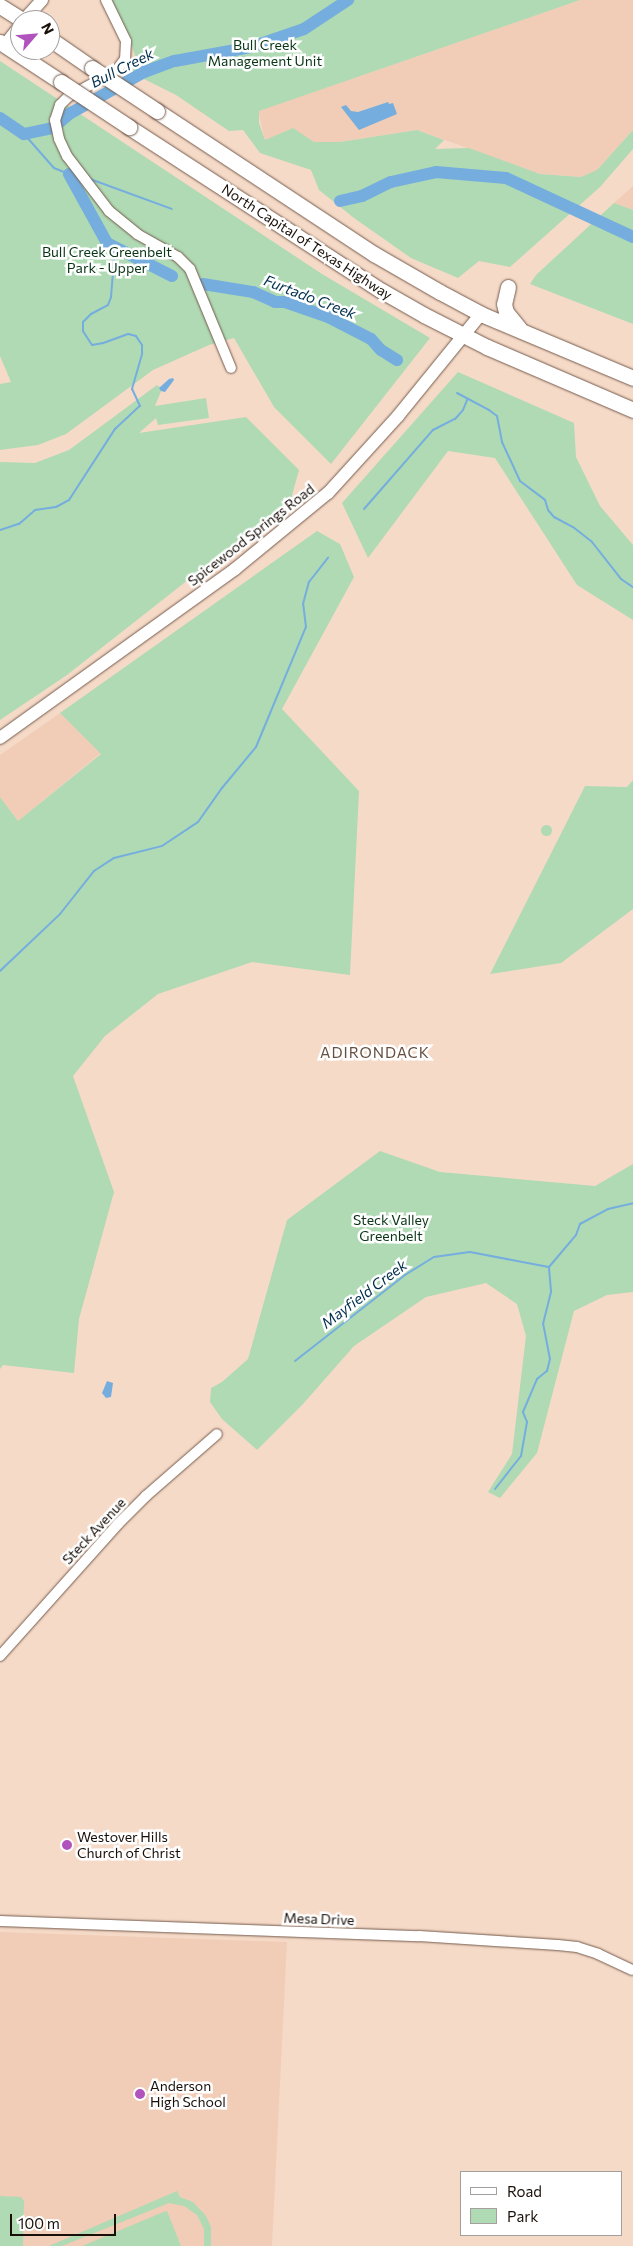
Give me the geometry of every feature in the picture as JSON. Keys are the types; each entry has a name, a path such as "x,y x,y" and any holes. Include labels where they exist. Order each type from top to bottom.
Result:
{"highway":[{"name":"North Capital of Texas Highway","path":"3,43 382,291 465,337 633,410"},
{"name":"North Capital of Texas Highway","path":"60,46 374,254 482,314 633,378"},
{"path":"508,287 504,297 506,312 522,331"}],"main road":[{"path":"32,10 42,0"},
{"name":"Spicewood Springs Road","path":"0,738 235,569 328,493 364,456 465,337 482,314"}],"street":[{"path":"106,0 126,40 125,59 116,71 68,97 57,110 55,120 59,139 67,156 109,212 137,234 178,257 190,269 231,368"},
{"name":"Steck Avenue","path":"0,1656 118,1524 146,1496 217,1434"},
{"name":"Mesa Drive","path":"0,1921 419,1936 558,1945 577,1947 598,1954 633,1970"}],"shaded area":[{"path":"580,0 633,0 633,130 597,170 581,177 540,174 417,130 340,142 314,142 293,129 265,141 258,111"},
{"path":"633,186 633,210 614,203"},
{"path":"60,713 101,753 18,821 0,797 0,755"},
{"name":"Anderson High School","path":"0,1932 287,1942 272,2246 0,2246"}],"green space":[{"name":"Bull Creek Management Unit","path":"109,0 580,0 259,111 259,123 265,140 293,128 314,142 340,142 417,130 444,140 435,149 469,148 540,174 581,177 597,170 633,130 633,149 600,187 510,267 479,261 458,278 411,258 354,218 319,190 311,170 260,153 243,130 229,131 176,95 132,73 135,55 127,32"},
{"name":"Bull Creek Greenbelt Park - Upper","path":"0,61 322,274 430,338 331,464 274,407 234,338 209,345 153,370 66,434 38,445 0,450 0,384 11,382 0,356"},
{"path":"614,203 633,210 633,324 530,284 536,275"},
{"path":"458,372 574,423 576,457 600,506 633,545 633,620 577,585 495,458 448,451 368,558 342,503"},
{"path":"157,385 162,389 155,406 206,398 209,418 158,425 156,418 139,433 246,417 299,470 291,499 67,675 0,720 0,462 35,463 69,450"},
{"path":"317,531 340,544 354,577 282,709 359,791 350,975 252,962 158,994 105,1036 73,1076 114,1192 79,1319 74,1373 3,1365 0,1369 0,797 18,821 101,754 60,713"},
{"path":"633,780 633,909 561,963 490,974 585,786 627,787"},
{"path":"546,824 552,830 546,836 540,830"},
{"name":"Steck Valley Greenbelt","path":"380,1151 440,1172 595,1186 633,1164 633,1292 607,1295 574,1311 537,1453 500,1498 488,1492 512,1454 526,1336 517,1304 486,1283 426,1297 354,1346 303,1404 257,1450 222,1419 210,1402 211,1388 222,1382 248,1359 287,1220"},
{"path":"177,2191 180,2197 193,2202 206,2216 211,2227 211,2246 204,2246 204,2229 197,2215 184,2206 169,2203 62,2246 49,2246"},
{"path":"0,2196 21,2197 24,2201 23,2246 0,2246"},
{"path":"166,2211 181,2246 82,2246"}],"water":[{"path":"388,102 389,104 393,103 397,114 359,130 341,107 346,105 351,111 358,112"},
{"path":"173,378 174,380 165,392 161,391 159,388 169,379"},
{"path":"107,1381 113,1383 111,1397 106,1398 102,1393"}],"waterway":[{"name":"Bull Creek","path":"0,118 24,134 53,128 69,114 144,72 175,61 251,47 304,29 348,0"},
{"path":"24,134 54,168 69,174"},
{"path":"340,201 362,196 391,182 436,172 506,178 633,237"},
{"name":"Furtado Creek","path":"69,174 107,243 172,276"},
{"path":"90,179 172,209"},
{"path":"0,530 19,524 35,510 56,507 69,500 115,429 140,406 132,389 142,353 142,345 136,336 128,334 92,345 83,331 83,322 91,314 108,305 111,297 115,247"},
{"name":"Furtado Creek","path":"203,284 253,292 275,302 285,302 328,317 371,339 381,350 397,360"},
{"name":"Furtado Creek","path":"457,393 497,416 502,442 520,481 545,500 548,510 554,517 573,527 592,542 621,579 633,587"},
{"path":"364,509 433,430 455,419 463,410 467,400"},
{"path":"0,971 60,914 94,871 114,858 162,846 198,822 222,788 256,747 306,627 303,604 309,582 328,558"},
{"name":"Mayfield Creek","path":"295,1361 405,1275 434,1257 470,1252 549,1267 576,1235 580,1224 608,1209 633,1203"},
{"path":"495,1489 521,1456 527,1422 523,1412 537,1379 547,1371 550,1359 543,1324 551,1291 549,1267"}],"place":[{"name":"Westover Hills Church of Christ","path":"67,1845"},
{"name":"Anderson High School","path":"140,2094"}],"district":[{"name":"ADIRONDACK","path":"375,1053"}]}
